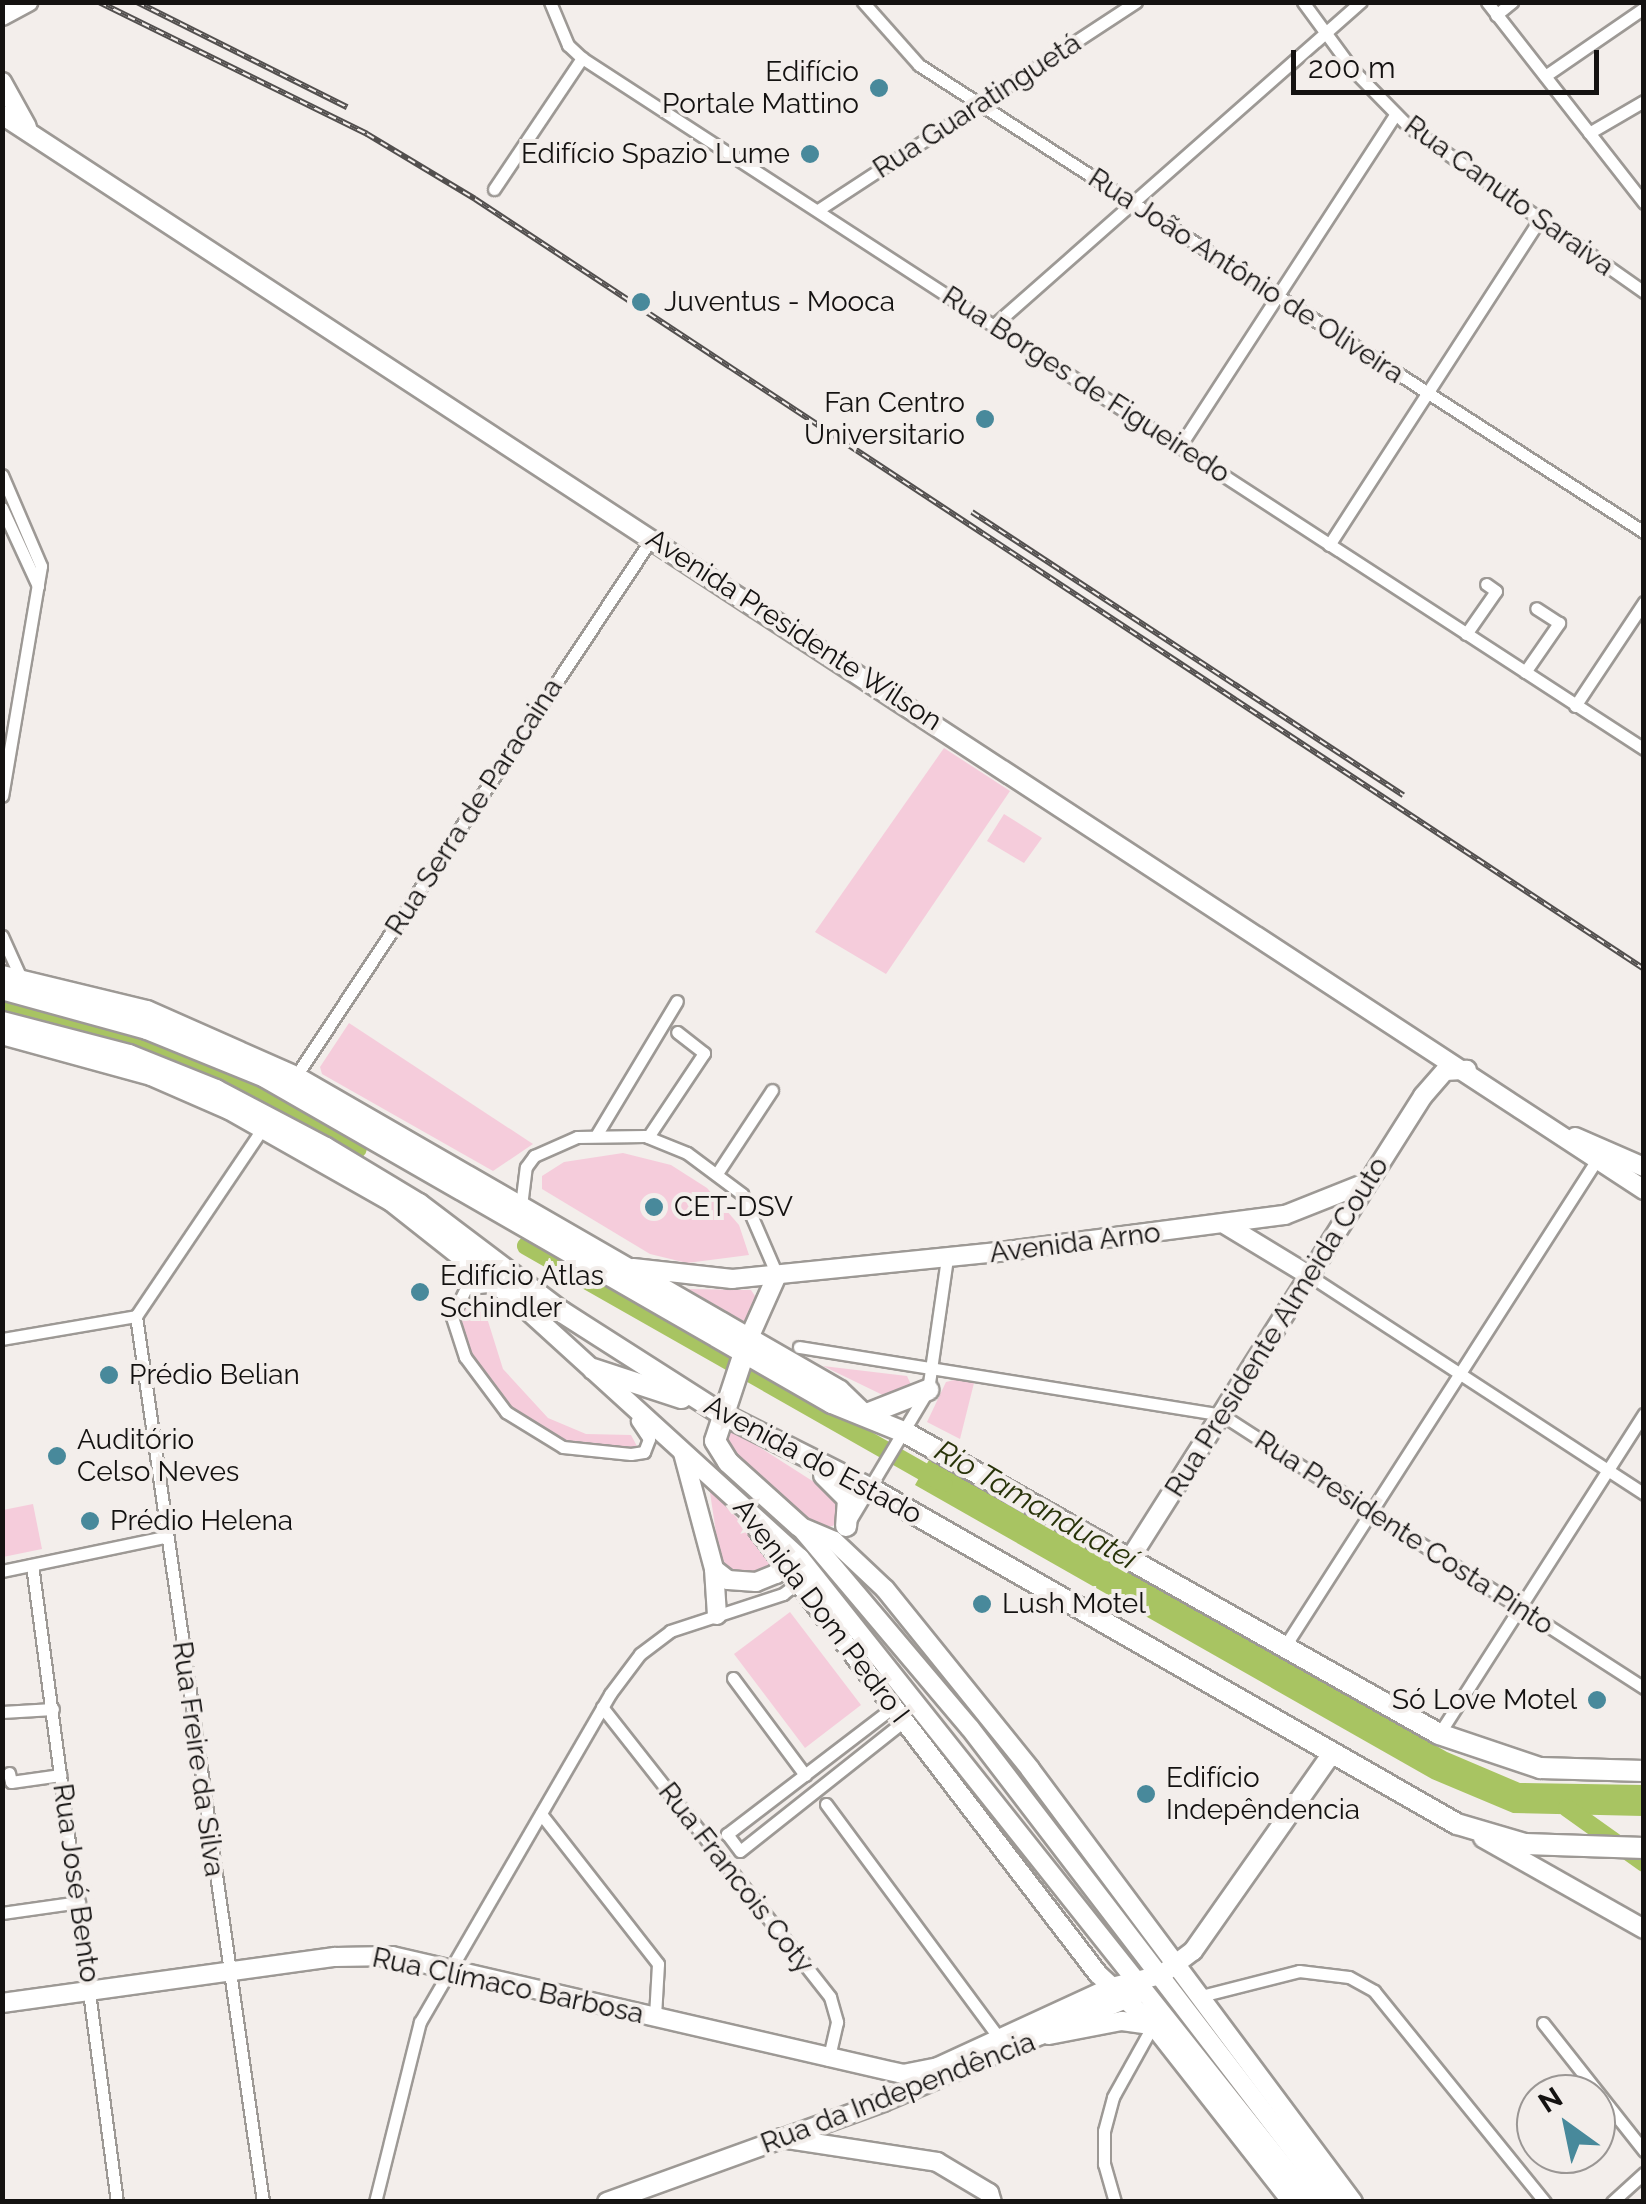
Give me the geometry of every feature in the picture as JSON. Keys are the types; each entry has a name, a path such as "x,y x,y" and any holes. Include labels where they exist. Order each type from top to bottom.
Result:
{"highway":[{"path":"9,981 148,1028 264,1077 746,1345 832,1403 865,1413 1131,1557 1439,1734 1540,1768 1644,1770"},
{"name":"Avenida do Estado","path":"2,1022 128,1055 240,1102 403,1193 562,1312 720,1412 799,1456 875,1487 1331,1755 1457,1824 1526,1844 1594,1851 1644,1848"},
{"path":"746,1345 720,1412 719,1450 799,1526"},
{"path":"593,1368 697,1398"},
{"path":"865,1413 928,1390"},
{"path":"799,1456 842,1488 849,1504 835,1539"}],"main road":[{"path":"2,16 28,2"},
{"name":"Avenida Presidente Wilson","path":"2,82 27,128"},
{"name":"Avenida Presidente Wilson","path":"2,114 1467,1070 1644,1190"},
{"path":"9,981 147,1010 296,1076 625,1266 746,1345 776,1275"},
{"path":"2,1035 151,1076 263,1128 390,1201 498,1285 593,1368"},
{"path":"1420,1041 1430,1065 1423,1096"},
{"name":"Rua Presidente Almeida Couto","path":"1131,1557 1423,1096 1445,1072 1467,1070"},
{"name":"Avenida Presidente Wilson","path":"1560,1133 1644,1166"},
{"name":"Avenida Arno","path":"625,1266 703,1279 947,1258 1285,1216 1366,1183"},
{"path":"1279,1258 1272,1236 1285,1216"},
{"path":"1226,1225 1310,1276"},
{"name":"Avenida Dom Pedro I","path":"593,1368 730,1492 974,1814 1127,1990 1176,2028 1312,2202"},
{"path":"681,1448 715,1575 717,1615"},
{"path":"715,1575 750,1592 784,1564 799,1526"},
{"name":"Avenida Dom Pedro I","path":"799,1526 835,1539 885,1590 1030,1769 1353,2202"},
{"name":"Avenida Dom Pedro I","path":"835,1539 899,1642 970,1728 1333,2202"},
{"name":"Avenida Dom Pedro I","path":"784,1564 810,1569 962,1762 1153,2025 1292,2202"},
{"path":"899,1642 915,1701"},
{"path":"897,1715 915,1701"},
{"path":"915,1701 937,1707 970,1728"},
{"path":"990,1754 1030,1769"},
{"path":"1127,1990 1179,1964 1331,1755"},
{"path":"962,1762 974,1814"},
{"path":"1457,1824 1644,1929"},
{"name":"Rua Clímaco Barbosa","path":"2,2004 364,1954 453,1968 890,2074"},
{"name":"Rua da Independência","path":"890,2074 938,2067 1048,2035 1127,1990"},
{"name":"Rua da Independência","path":"609,2201 882,2102 1127,1990"},
{"path":"1048,2035 1122,2021 1176,2028"},
{"path":"882,2102 890,2074"},
{"path":"823,2122 839,2148"},
{"path":"780,2138 937,2162 994,2199"}],"street":[{"name":"Rua Borges de Figueiredo","path":"550,2 568,44 582,58 1644,749"},
{"name":"Rua João Antônio de Oliveira","path":"863,2 903,52 1644,532"},
{"name":"Rua Canuto Saraiva","path":"1303,2 1321,32 1395,115 1538,222 1642,289"},
{"path":"994,325 1321,32 1360,2"},
{"path":"1487,2 1644,203"},
{"path":"1496,15 1512,2"},
{"name":"Rua Guaratinguetá","path":"818,210 1131,4"},
{"path":"1545,76 1644,8"},
{"path":"494,189 582,58"},
{"path":"1590,133 1644,101"},
{"path":"1180,446 1395,115"},
{"path":"1329,545 1538,222"},
{"path":"2,475 39,587 2,796"},
{"path":"2,508 25,540"},
{"name":"Rua Serra de Paracaina","path":"296,1076 652,538"},
{"path":"2,550 25,540"},
{"path":"1466,634 1496,590 1486,584"},
{"path":"1575,706 1644,602"},
{"path":"1525,672 1559,622 1536,608"},
{"path":"2,936 9,981"},
{"path":"597,1134 677,1001"},
{"path":"648,1137 704,1053 677,1032"},
{"path":"718,1172 772,1090"},
{"path":"2,1339 136,1316 263,1128"},
{"path":"521,1206 526,1166 534,1156 597,1134 648,1137 718,1172 758,1218 776,1275"},
{"path":"1286,1646 1596,1160"},
{"path":"375,2202 410,2048 602,1707 640,1654 682,1624 797,1584 875,1487 936,1369 947,1258"},
{"path":"1310,1276 1457,1376 1644,1494"},
{"path":"498,1285 466,1288 452,1317 465,1357 506,1412 563,1447 644,1452 646,1430 621,1406 616,1390"},
{"name":"Rua Freire da Silva","path":"136,1316 263,2202"},
{"name":"Rua Presidente Costa Pinto","path":"799,1347 1222,1415 1644,1688"},
{"path":"1439,1734 1644,1414"},
{"path":"2,1570 166,1537"},
{"name":"Rua José Bento","path":"32,1564 117,2202"},
{"path":"733,1678 805,1774"},
{"name":"Rua Francois Coty","path":"602,1707 830,1997 838,2022 828,2060"},
{"path":"2,1712 53,1709"},
{"path":"897,1715 831,1779 740,1851 728,1834 818,1764 897,1715"},
{"path":"818,1764 831,1779"},
{"path":"9,1773 11,1782 61,1775"},
{"path":"785,1790 798,1806"},
{"path":"826,1804 1005,2046"},
{"path":"541,1814 658,1964 655,2016"},
{"path":"2,1913 78,1902"},
{"path":"1201,1996 1299,1971 1350,1977 1374,1991 1544,2202"},
{"path":"1543,2023 1644,2151"},
{"path":"1115,2202 1104,2164 1104,2131 1113,2097 1153,2025"},
{"path":"1612,2202 1643,2175"}],"shaded area":[{"path":"944,748 1010,791 886,974 815,932"},
{"path":"1004,814 1042,838 1024,863 987,841"},
{"path":"349,1023 533,1144 493,1171 322,1074 320,1067"},
{"path":"623,1153 671,1165 707,1188 739,1225 749,1255 687,1263 650,1254 542,1189 542,1176 564,1162"},
{"path":"688,1289 751,1290 757,1299 749,1321 743,1321"},
{"path":"467,1299 487,1318 503,1369 548,1418 586,1434 631,1435 638,1448 560,1442 523,1419 493,1389 468,1349 459,1306"},
{"path":"823,1366 907,1376 913,1389 891,1399"},
{"path":"958,1379 974,1383 960,1439 927,1422 946,1382"},
{"path":"731,1429 839,1498 842,1511 833,1526 819,1528 729,1451 724,1444"},
{"name":"Rio Tamanduateí","path":"930,1458 1447,1752 1520,1783 1643,1785 1643,1816 1513,1813 1432,1779 915,1485"},
{"path":"709,1486 774,1561 773,1570 739,1580 721,1566"},
{"path":"33,1504 42,1549 3,1557 3,1510"},
{"path":"790,1612 861,1705 805,1748 734,1654"}],"waterway":[{"name":"Rio Tamanduateí","path":"2,1005 189,1061 277,1101 358,1149"},
{"name":"Rio Tamanduateí","path":"526,1246 943,1483"},
{"path":"1567,1808 1644,1863"}],"railway":[{"path":"99,2 367,134 475,199 1644,969"},
{"path":"137,2 347,107"},
{"path":"972,512 1403,795"}],"place":[{"name":"Edifício Portale Mattino","path":"879,88"},
{"name":"Edifício Spazio Lume","path":"810,154"},
{"name":"Juventus - Mooca","path":"641,302"},
{"name":"Fan Centro Universitario","path":"985,419"},
{"name":"CET-DSV","path":"654,1207"},
{"name":"Edifício Atlas Schindler","path":"420,1292"},
{"name":"Prédio Belian","path":"109,1375"},
{"name":"Auditório Celso Neves","path":"57,1456"},
{"name":"Prédio Helena","path":"90,1521"},
{"name":"Lush Motel","path":"982,1604"},
{"name":"Só Love Motel","path":"1597,1700"},
{"name":"Edifício Indepêndencia","path":"1146,1794"}]}
